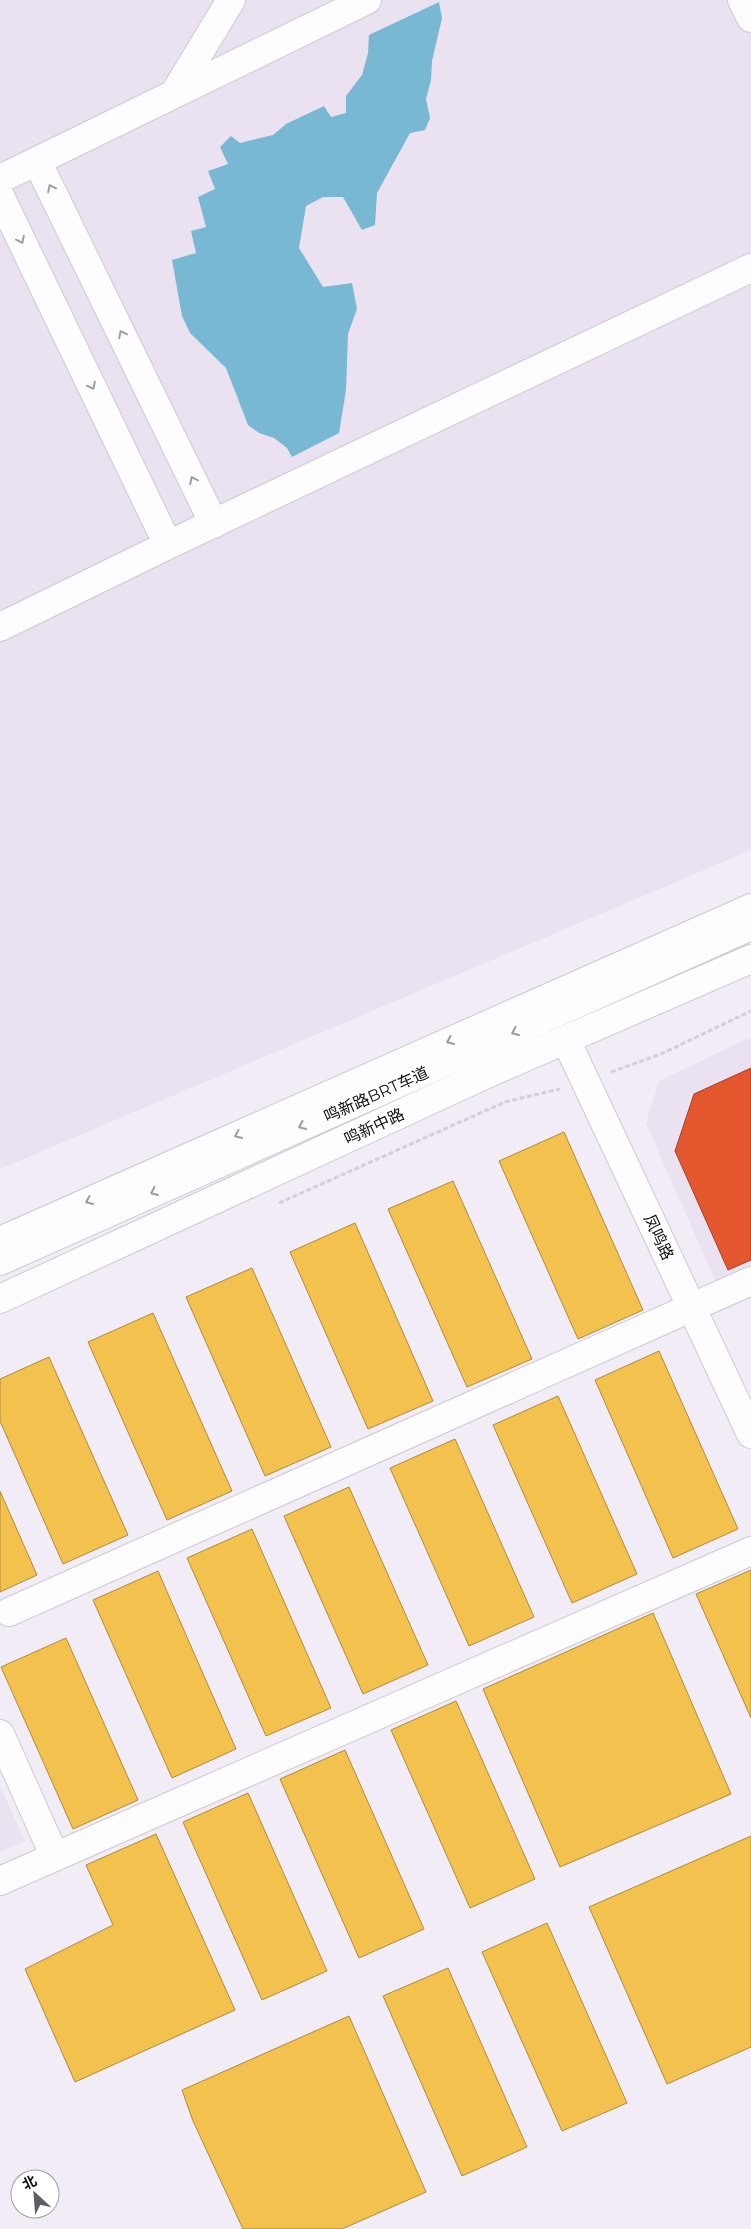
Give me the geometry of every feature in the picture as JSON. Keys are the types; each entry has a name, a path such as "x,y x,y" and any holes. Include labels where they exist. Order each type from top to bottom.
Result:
{"main road":[{"path":"174,94 231,0"},
{"path":"0,179 367,0"},
{"path":"742,0 751,18"},
{"path":"37,161 214,524"},
{"path":"0,196 168,544"},
{"path":"0,627 168,544 214,524 751,268"},
{"path":"0,1241 751,908"},
{"name":"鸣新路BRT车道","path":"0,1261 751,926"},
{"name":"鸣新路BRT车道","path":"0,1281 488,1066 751,946"},
{"name":"鸣新中路","path":"0,1299 482,1076 751,958"},
{"name":"凤鸣路","path":"566,1040 751,1434"},
{"path":"9,1612 751,1281"},
{"path":"0,1881 751,1551"},
{"path":"0,1734 55,1857"}],"path":[{"path":"271,1206 506,1102 586,1082 661,1054 751,1011"}],"shaded area":[{"path":"0,0 751,0 751,850 0,1169"},
{"path":"751,1037 751,1294 726,1305 646,1123 659,1081"},
{"path":"0,1786 25,1841 0,1852"}],"water":[{"path":"439,2 442,18 426,99 430,118 425,130 410,133 377,193 375,225 362,230 343,197 323,197 306,206 299,248 323,287 352,283 357,309 348,334 346,390 339,433 292,457 287,448 274,438 259,433 248,425 226,368 190,333 182,316 172,260 196,253 191,231 206,227 198,197 215,189 208,171 228,164 220,147 231,136 240,143 273,135 286,124 324,106 331,117 346,113 346,96 362,75 368,53 369,35"}],"building: 住宅":[{"path":"564,1132 643,1310 578,1339 499,1161"},
{"path":"453,1181 532,1359 467,1387 388,1209"},
{"path":"355,1223 433,1401 368,1429 290,1252"},
{"path":"252,1268 331,1447 265,1476 186,1297"},
{"path":"153,1313 232,1491 167,1520 88,1342"},
{"path":"659,1351 738,1529 673,1558 595,1380"},
{"path":"49,1357 128,1535 63,1564 0,1421 0,1379"},
{"path":"558,1396 637,1574 572,1603 493,1425"},
{"path":"455,1439 534,1617 469,1646 390,1468"},
{"path":"349,1487 428,1665 363,1694 284,1516"},
{"path":"0,1491 37,1575 0,1592"},
{"path":"252,1529 331,1708 266,1736 187,1558"},
{"path":"751,1570 751,1718 696,1594"},
{"path":"158,1571 236,1749 172,1778 93,1600"},
{"path":"653,1613 731,1794 560,1867 483,1689"},
{"path":"66,1638 138,1800 73,1829 1,1667"},
{"path":"456,1701 535,1879 470,1908 391,1730"},
{"path":"345,1750 424,1929 359,1958 280,1779"},
{"path":"248,1793 327,1971 262,2000 183,1822"},
{"path":"156,1834 235,2010 75,2082 25,1969 113,1925 86,1865"},
{"path":"751,1836 751,2047 667,2084 589,1907"},
{"path":"547,1923 627,2103 562,2131 482,1952"},
{"path":"448,1968 527,2147 462,2176 383,1996"},
{"path":"349,2016 426,2192 342,2229 243,2229 193,2121 182,2090"}],"building: 商业":[{"path":"751,1068 751,1260 728,1270 675,1151 694,1094"}]}
